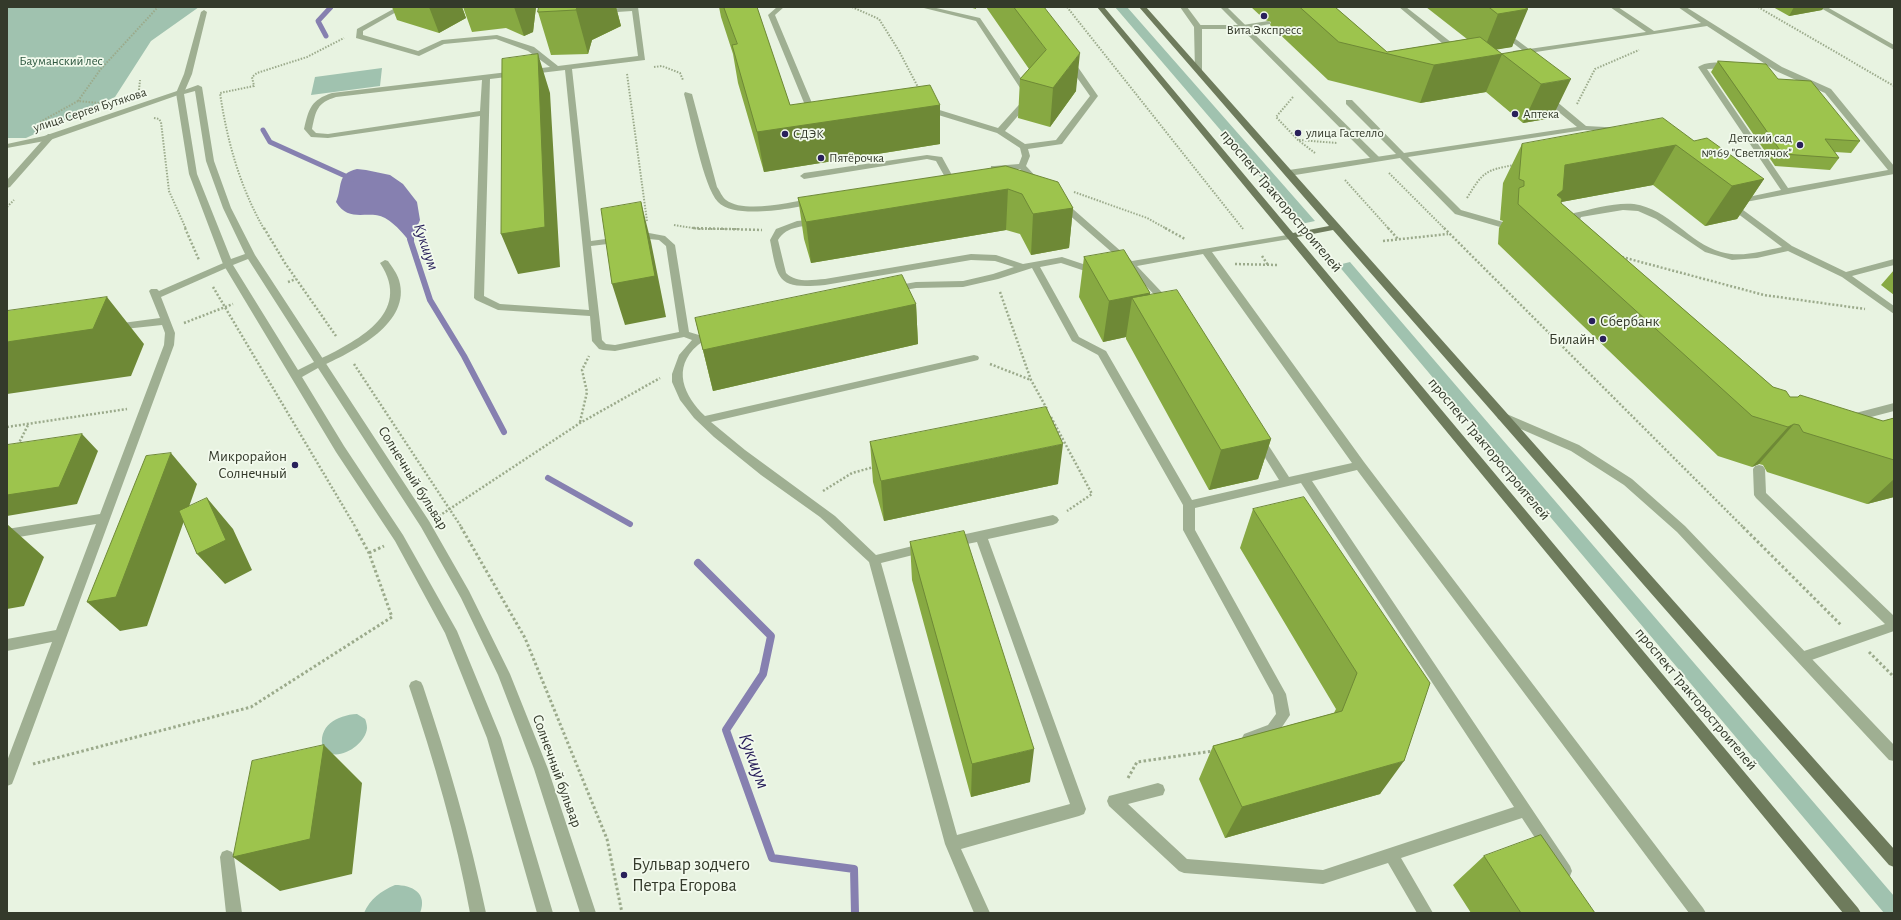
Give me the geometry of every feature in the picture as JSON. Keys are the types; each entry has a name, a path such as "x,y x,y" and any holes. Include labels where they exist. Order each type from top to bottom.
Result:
{"main road":[{"name":"проспект Тракторостроителей","path":"1100,7 1853,913"},
{"name":"проспект Тракторостроителей","path":"1142,7 1894,860"},
{"path":"1290,236 1336,226"}],"street":[{"path":"402,7 360,30 359,36 419,54 442,42 497,37 531,49 556,68"},
{"path":"781,7 771,15 816,122"},
{"path":"923,7 978,19 1030,96 1000,131"},
{"path":"1183,7 1198,27 1199,71"},
{"path":"1223,7 1376,159"},
{"path":"1402,7 1463,56"},
{"path":"1614,7 1653,33"},
{"path":"1681,7 1779,69 1828,91 1894,171 1726,202 1789,248 1845,275 1894,311"},
{"path":"1822,7 1894,48"},
{"path":"484,113 328,136 314,135 308,129 314,105 322,99 335,95 642,58 636,8 592,12"},
{"path":"204,12 189,72 180,92 193,174 228,264 297,375 340,448 399,538 451,631 494,738 545,913"},
{"path":"1198,27 1243,27 1268,23"},
{"path":"1505,55 1708,24"},
{"path":"1499,29 1528,51"},
{"path":"918,109 933,110 1000,131 1024,147 1059,142 1094,96 1066,58"},
{"path":"1740,66 1716,65 1702,68 1786,191"},
{"path":"568,67 597,342 603,347 616,348 684,334 698,338"},
{"path":"1764,68 1779,69"},
{"name":"Солнечный бульвар","path":"189,72 198,87 210,161 227,208 250,255 425,524 465,595 504,674 541,769 588,913"},
{"path":"486,76 478,298 498,307 593,313"},
{"name":"улица Сергея Бутякова","path":"7,146 26,143 51,136 198,87"},
{"path":"1540,92 1584,128"},
{"path":"688,94 713,187 722,200 734,207 754,209 781,207 819,200"},
{"path":"1349,102 1400,156 1458,212 1500,224"},
{"path":"1288,173 1584,128 1612,128 1631,132"},
{"path":"7,184 51,136"},
{"path":"1022,166 1026,156 1024,147"},
{"path":"804,176 927,157 939,160 948,177"},
{"path":"983,170 1022,166"},
{"path":"1022,166 1036,185"},
{"path":"1054,198 1130,264 1176,313"},
{"path":"1567,243 1577,215 1633,206 1660,216 1696,244 1714,254 1729,257 1745,257 1789,248"},
{"path":"828,219 797,224 779,231 774,240 782,274 791,280 803,283 825,282 971,257 996,258 1023,267"},
{"path":"587,244 649,236 662,238 670,245 684,334"},
{"path":"886,290 916,285 963,284 995,278 1034,264 1062,260 1088,269 1130,264 1290,236"},
{"path":"1206,251 1360,465 1698,913"},
{"path":"9,775 169,345 170,337 167,325 155,294 250,255"},
{"path":"1845,275 1894,262"},
{"path":"297,375 346,350 367,337 382,324 392,309 397,294 395,281 385,263"},
{"path":"1034,264 1075,339 1102,353 1189,505 1189,530 1279,694 1283,715 1272,728 1215,750"},
{"path":"102,329 167,325"},
{"path":"725,328 698,338 686,350 678,368 676,381 681,395 703,420 739,452 825,515 874,560 952,844 982,913"},
{"path":"703,420 974,358"},
{"path":"1835,422 1894,407"},
{"path":"1502,416 1575,448 1628,482 1681,529 1894,755"},
{"path":"1252,430 1286,482"},
{"path":"1189,505 1360,465"},
{"path":"1759,469 1760,495 1894,625 1803,657"},
{"path":"1304,478 1572,881"},
{"path":"7,534 104,518"},
{"path":"874,560 1053,520"},
{"path":"952,844 1079,809 980,536"},
{"path":"7,645 61,635"},
{"path":"416,686 438,749 453,805 478,913"},
{"path":"1114,801 1158,790"},
{"path":"1114,801 1184,866 1322,877 1392,856 1525,810"},
{"path":"1392,856 1425,913"},
{"path":"227,857 234,913"}],"path":[{"path":"78,101 100,70 158,7"},
{"path":"852,7 879,19 899,51 924,100 933,110"},
{"path":"1067,7 1253,242 1268,265"},
{"path":"1758,7 1894,86"},
{"path":"360,30 307,57 257,73 252,77 254,86 220,93 223,117 243,185 270,238 296,279 346,350 450,510 525,638 607,839 622,913"},
{"path":"1570,117 1595,69 1643,49"},
{"path":"642,58 643,68 662,66 680,73 688,94"},
{"path":"625,60 649,236"},
{"path":"9,775 251,707 392,617 369,553 352,521 335,495 206,274 170,196 167,185 161,122 159,119 154,118"},
{"path":"1298,140 1362,145"},
{"path":"1376,159 1448,234 1894,677"},
{"path":"1458,212 1482,173 1487,170 1518,164"},
{"path":"1074,192 1147,218 1206,251"},
{"path":"670,225 699,229 721,228 779,231"},
{"path":"1383,241 1448,234"},
{"path":"1620,257 1764,295 1871,310"},
{"path":"1214,263 1277,265"},
{"path":"995,278 1031,380 1092,494 1053,520"},
{"path":"284,284 296,279"},
{"path":"167,325 224,307"},
{"path":"580,423 587,392 582,370 597,342"},
{"path":"974,358 1031,380"},
{"path":"438,517 580,423 678,368"},
{"path":"7,428 146,406"},
{"path":"16,450 28,424"},
{"path":"807,502 852,473 875,467"},
{"path":"369,553 384,546"},
{"path":"1114,801 1137,762 1215,750"}],"green space":[{"name":"Бауманский лес","path":"7,7 199,7 151,41 115,97 26,138 7,138"},
{"path":"1115,7 1127,7 1315,221 1301,224"},
{"path":"382,68 380,86 311,95 315,77"},
{"path":"1350,262 1894,896 1894,913 1884,913 1338,265"},
{"path":"357,714 365,719 367,727 366,733 359,743 349,751 337,754 332,754 323,749 323,734 330,723 342,717"},
{"path":"395,885 401,885 412,889 420,895 422,906 420,913 364,913 366,908 376,896"}],"shaded area":[{"path":"357,169 390,175 403,184 417,202 420,220 414,234 414,247 397,227 385,218 372,215 347,213 341,209 336,202 341,181 350,171"}],"building":[{"path":"539,7 577,7 576,10 538,12"},
{"path":"724,7 757,7 790,105 930,85 940,105 757,132 732,45 737,44"},
{"path":"1014,7 1044,7 1080,53 1053,88 1020,79 1046,50"},
{"path":"1300,7 1335,7 1387,52 1480,37 1502,54 1434,65 1339,42"},
{"path":"1489,7 1524,7 1528,9 1498,14"},
{"path":"1531,49 1571,79 1541,84 1502,54"},
{"path":"538,54 545,227 501,234 502,59"},
{"path":"1718,61 1766,64 1778,79 1811,81 1860,141 1825,139 1839,158 1783,154"},
{"path":"1663,118 1694,141 1707,138 1764,179 1732,186 1676,145 1565,165 1563,190 1557,195 1562,199 1561,203 1773,387 1786,391 1790,397 1798,397 1800,395 1883,421 1894,418 1894,460 1803,432 1799,425 1794,424 1788,427 1752,416 1518,204 1519,188 1524,186 1524,181 1519,179 1522,144"},
{"path":"1006,166 1058,182 1073,208 1033,214 1022,194 1008,189 806,222 798,198"},
{"path":"641,202 655,276 612,284 601,209"},
{"path":"1124,250 1150,293 1109,301 1084,257"},
{"path":"902,275 916,304 703,350 695,318"},
{"path":"1177,290 1271,439 1221,450 1132,298"},
{"path":"107,297 93,329 7,342 7,311"},
{"path":"1046,407 1063,444 881,481 870,442"},
{"path":"82,434 59,487 7,495 7,445"},
{"path":"171,453 116,597 87,602 146,456"},
{"path":"1304,497 1430,683 1404,761 1242,807 1213,746 1342,711 1357,673 1253,509"},
{"path":"207,498 226,540 197,554 179,511"},
{"path":"964,531 1034,749 972,764 910,542"},
{"path":"324,745 310,839 233,857 252,761"},
{"path":"1541,835 1595,913 1521,913 1484,856"}],"waterway":[{"name":"Кукшум","path":"326,36 318,21 331,7"},
{"name":"Кукшум","path":"263,130 270,142 352,179"},
{"name":"Кукшум","path":"410,239 430,300 464,356 504,432"},
{"name":"Кукшум","path":"548,478 630,524"},
{"name":"Кукшум","path":"698,563 771,636 763,674 726,730 772,858 854,869 855,913"}],"place":[{"name":"Вита Экспресс","path":"1264,16"},
{"name":"Аптека","path":"1515,114"},
{"name":"улица Гастелло","path":"1298,133"},
{"name":"СДЭК","path":"785,134"},
{"name":"Детский сад №169 \"Светлячок\"","path":"1800,145"},
{"name":"Пятёрочка","path":"821,158"},
{"name":"Сбербанк","path":"1592,321"},
{"name":"Билайн","path":"1603,339"},
{"name":"Микрорайон Солнечный","path":"295,465"},
{"name":"Бульвар зодчего Петра Егорова","path":"624,875"}]}
